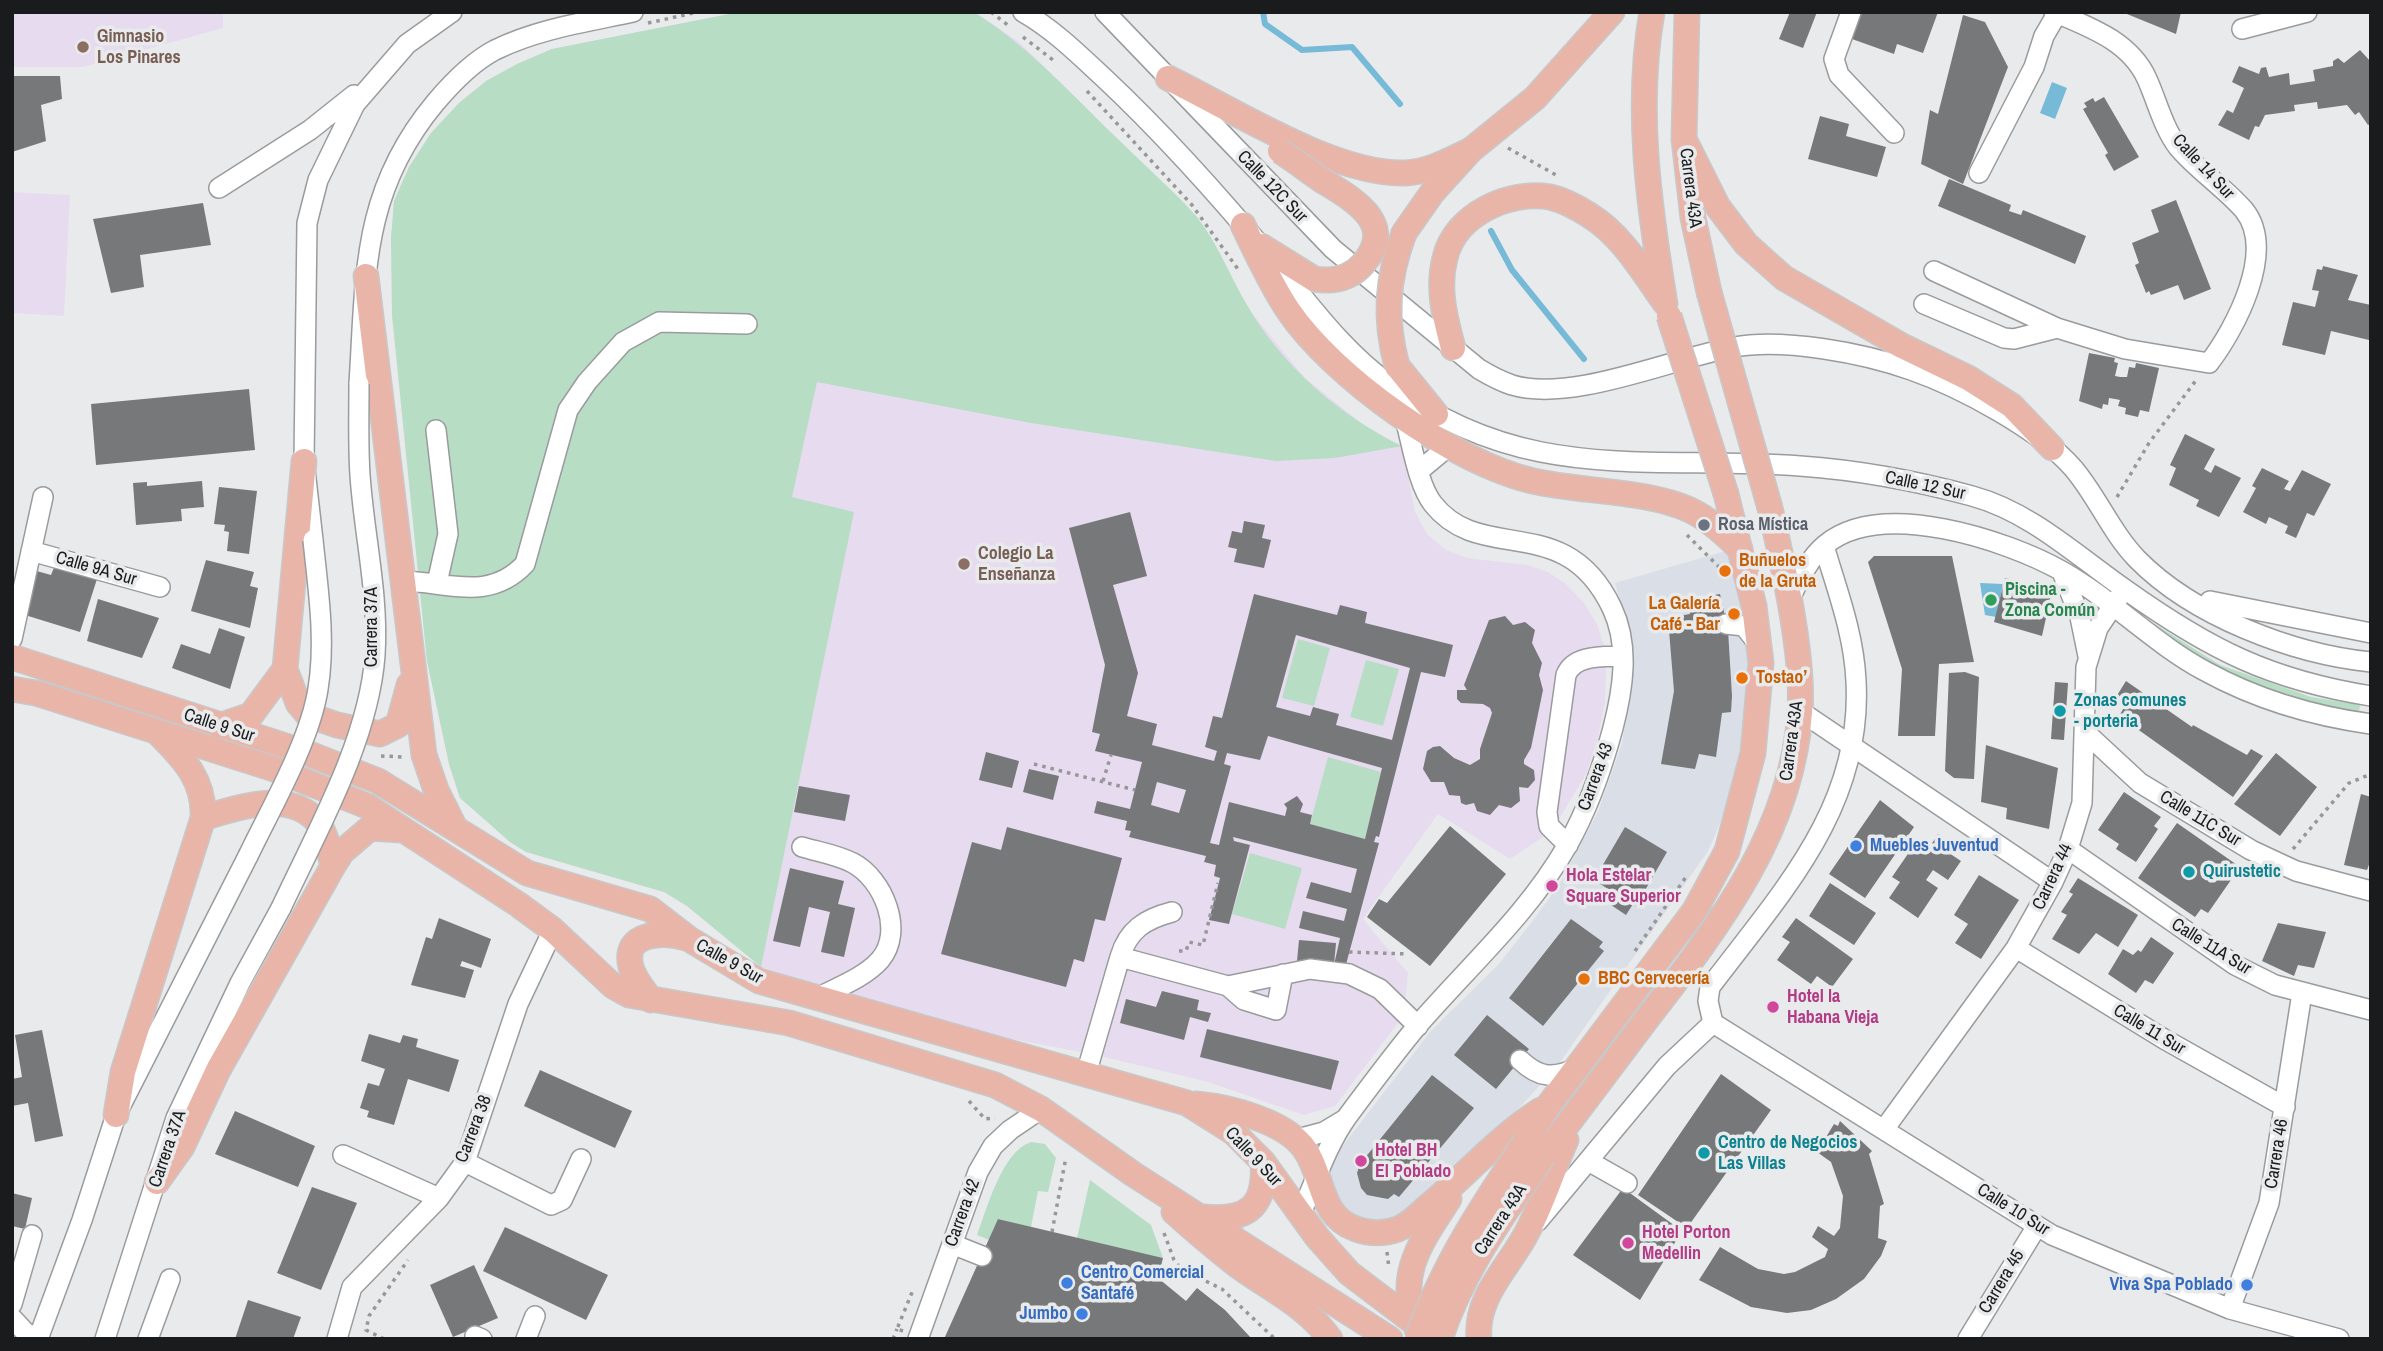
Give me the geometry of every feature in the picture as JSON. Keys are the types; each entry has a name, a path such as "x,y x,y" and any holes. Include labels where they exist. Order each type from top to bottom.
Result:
{"main road":[{"path":"1436,414 1397,366 1387,312 1391,272 1404,233 1432,193 1471,150 1535,98 1612,12"},
{"name":"Carrera 43A","path":"1438,1339 1448,1313 1535,1148 1548,1106 1688,920 1727,851 1753,753 1761,663 1759,645 1740,548 1726,494 1667,309 1645,149 1645,80 1652,12"},
{"name":"Carrera 43A","path":"1418,1333 1459,1243 1535,1148 1577,1113 1718,925 1755,866 1783,799 1800,711 1797,663 1770,508 1709,292 1693,218 1684,139 1686,12"},
{"path":"1168,78 1337,162 1376,172 1408,173 1435,167 1471,150"},
{"path":"1209,98 1280,151 1350,196 1366,210 1373,224 1375,239 1371,254 1355,272 1336,280 1314,279 1261,246"},
{"path":"1684,139 1718,207 1746,244 1784,278 1902,346 1968,378 2012,406 2052,448"},
{"path":"1453,348 1441,286 1445,257 1453,236 1469,220 1493,204 1521,197 1550,197 1590,215 1629,252 1667,309"},
{"path":"1243,225 1288,310 1314,342 1405,419 1449,446 1529,480 1664,502 1690,510 1717,527 1740,548"},
{"path":"366,276 424,755 436,790 456,829"},
{"path":"304,461 285,669 298,703 308,715 337,725 380,734 398,725 406,704 412,665"},
{"name":"Calle 9 Sur","path":"12,657 317,757 378,781 527,873 650,909 689,939 759,981 1187,1103 1233,1132 1263,1162 1324,1247 1349,1273 1418,1333 1438,1339"},
{"path":"219,726 251,715 285,669"},
{"name":"Calle 9 Sur","path":"12,689 36,693 324,786 367,806 553,930 613,986 629,995 789,1023 970,1076 1004,1089 1041,1110 1133,1174 1390,1339"},
{"path":"116,1115 123,1072 203,818 204,802 198,780 179,754 156,731"},
{"path":"203,818 243,806 274,804 297,809 315,819 326,839 333,866"},
{"path":"157,1182 182,1147 218,1070 342,852 370,828 406,831"},
{"path":"651,1000 630,965 630,952 638,940 652,933 689,939"},
{"path":"1187,1103 1227,1107 1251,1115 1294,1140 1306,1151 1316,1179 1339,1220 1350,1227 1375,1233 1408,1223 1463,1177 1511,1129 1548,1106"},
{"path":"1479,1339 1481,1312 1487,1295 1526,1235 1577,1113"},
{"path":"1203,1217 1235,1217 1247,1212 1263,1189 1263,1162"},
{"path":"1133,1174 1236,1264 1322,1326 1330,1339"},
{"path":"1418,1333 1409,1282 1412,1260 1463,1177"}],"street":[{"path":"12,1318 26,1333 38,1338 82,1220 116,1115 248,856 304,736 318,691 321,654 319,597 304,461 307,223 318,180 335,139 355,104 407,44 452,12"},
{"name":"Calle 12C Sur","path":"1105,12 1333,249 1453,348"},
{"path":"1851,12 1836,51 1836,67 1839,75 1894,133"},
{"path":"2242,29 2306,12"},
{"path":"1979,173 2056,13"},
{"name":"Calle 14 Sur","path":"2056,13 2109,37 2131,54 2146,76 2164,122 2178,146 2246,213 2253,234 2255,258 2250,286 2231,335 2209,363"},
{"name":"Carrera 37A","path":"105,1339 176,1118 240,983 281,908 365,715 375,657 374,605 360,475 359,384 366,276 372,229 384,185 416,126 451,84 492,51 541,32 640,18"},
{"path":"1017,20 1051,28 1145,116 1243,225 1346,349 1387,383 1436,414"},
{"path":"219,188 310,130 374,79"},
{"path":"310,130 335,139"},
{"path":"1934,271 2057,328 2125,349 2209,363"},
{"path":"1924,304 2004,338 2028,336 2057,328"},
{"path":"402,581 471,588 495,585 511,578 525,564 568,410 587,382 623,342 659,323 747,324"},
{"path":"1453,348 1497,379 1513,385 1542,389 1584,384 1736,347 1773,344 1863,354 1914,371 1988,405 2052,448 2073,469 2137,559 2180,593 2220,616 2275,640 2371,662"},
{"name":"Calle 12 Sur","path":"1436,414 1513,447 1565,458 1614,463 1801,466 1921,484 1974,496 2002,507 2068,547 2126,590 2244,663 2302,683 2371,696"},
{"name":"Carrera 43","path":"1301,1213 1345,1120 1418,1026 1522,911 1568,845 1590,798 1619,704 1623,656 1614,612 1603,589 1590,572 1566,554 1542,544 1470,530 1446,517 1433,504 1423,487 1405,419"},
{"path":"436,430 448,534 436,583"},
{"path":"1420,470 1449,446"},
{"path":"12,639 43,497"},
{"path":"1788,602 1824,546 1840,535 1901,524 1962,533 1998,544 2061,571 2181,657 2233,685 2316,714 2371,724"},
{"path":"1998,544 2068,547"},
{"path":"1713,1023 1708,1001 1710,987 1792,879 1825,828 1852,747 1856,680 1846,617 1824,546"},
{"name":"Calle 9A Sur","path":"31,551 160,587"},
{"path":"2061,571 2080,617 2089,659"},
{"name":"Carrera 44","path":"1885,1128 2017,948 2053,883 2068,849 2082,803 2089,659 2098,628 2126,590"},
{"path":"2180,593 2246,610 2371,633"},
{"path":"1726,624 1745,627 1759,645"},
{"path":"1568,845 1549,826 1547,812 1566,675 1569,667 1581,661 1623,656"},
{"path":"1800,711 2053,883"},
{"name":"Calle 11C Sur","path":"2085,732 2140,783 2251,850 2281,863 2371,891"},
{"path":"802,847 844,859 870,876 880,888 890,921 888,943 877,963 815,999"},
{"name":"Calle 11A Sur","path":"2068,849 2275,985 2371,1010"},
{"path":"1086,1074 1128,938 1140,924 1172,912"},
{"name":"Carrera 38","path":"337,1339 352,1287 439,1198 465,1162 518,1004 553,930"},
{"name":"Calle 11 Sur","path":"2017,948 2164,1039 2285,1107"},
{"path":"1120,957 1228,986 1244,1000 1276,1010 1283,974"},
{"path":"1228,986 1310,969 1349,974 1381,989 1418,1026"},
{"name":"Carrera 46","path":"2230,1309 2269,1203 2302,993"},
{"name":"Calle 10 Sur","path":"1713,1023 1885,1128 2037,1226 2128,1269 2230,1309 2339,1339"},
{"name":"Carrera 43A","path":"1526,1235 1590,1162 1667,1066 1713,1023"},
{"path":"1520,1060 1530,1069 1545,1076 1562,1075 1577,1068"},
{"name":"Carrera 42","path":"918,1339 978,1172 993,1146 1010,1130 1041,1110"},
{"name":"Carrera 43","path":"1294,1140 1317,1135 1345,1120"},
{"path":"344,1155 439,1198"},
{"path":"465,1162 551,1205 562,1200 581,1159"},
{"path":"1590,1162 1627,1183"},
{"name":"Carrera 45","path":"1968,1339 2037,1226"},
{"path":"12,1304 32,1234"},
{"path":"952,1244 982,1256"},
{"path":"148,1339 170,1279"},
{"path":"526,1339 535,1316"}],"path":[{"path":"640,18 698,12"},
{"path":"991,12 1017,20"},
{"path":"1021,35 1061,66"},
{"path":"1086,90 1192,205 1246,280"},
{"path":"2104,516 2149,443 2209,363"},
{"path":"1103,781 1111,755"},
{"path":"1034,764 1135,790"},
{"path":"2281,863 2349,783 2371,774"},
{"path":"1172,951 1186,951 1189,942 1203,945 1218,883"},
{"path":"1349,952 1408,954"},
{"path":"965,1097 985,1119 1003,1116 1010,1130"},
{"path":"1052,1232 1066,1157"},
{"path":"1163,1231 1174,1260 1181,1269 1222,1289 1275,1339"},
{"path":"893,1339 898,1329"}],"shaded area":[{"name":"Gimnasio Los Pinares","path":"12,12 223,12 223,28 83,67 12,67"},
{"name":"Colegio La Enseñanza","path":"739,12 974,12 1018,41 1196,217 1215,245 1247,307 1305,378 1370,430 1402,446 1415,512 1427,534 1446,550 1467,558 1527,565 1548,572 1566,584 1584,603 1597,624 1604,646 1606,671 1605,703 1597,741 1586,774 1552,831 1510,859 1438,814 1363,919 1408,973 1404,1015 1335,1106 1304,1115 1208,1082 1092,1054 985,1034 761,967 687,906 664,892 526,852 510,842 460,798 449,764 427,661 392,315 391,238 394,201 409,167 431,133 459,103 486,81 517,64 552,49"},
{"path":"12,192 70,195 64,316 12,313"},
{"path":"1729,550 1751,645 1749,724 1735,788 1708,851 1556,1068 1494,1135 1411,1210 1383,1224 1342,1213 1328,1182 1329,1171 1338,1152 1431,1031 1498,965 1535,918 1559,885 1598,812 1622,744 1628,706 1630,673 1622,608 1615,583"}],"green space":[{"path":"739,12 974,12 1014,41 1051,73 1197,217 1261,327 1295,369 1357,420 1402,446 1335,458 1276,461 1031,423 817,382 792,497 854,512 761,967 687,906 664,892 526,852 510,842 460,798 449,764 427,661 392,315 391,238 394,201 409,167 431,133 459,103 486,81 552,49"},
{"path":"2153,623 2220,665 2311,697 2360,705 2359,712 2276,693 2222,672 2174,642"},
{"path":"1298,639 1330,648 1314,706 1282,698"},
{"path":"1366,660 1399,669 1383,726 1350,717"},
{"path":"1328,757 1381,772 1365,839 1310,824"},
{"path":"1250,853 1302,868 1285,929 1232,914"},
{"path":"1031,1142 1045,1144 1056,1158 1048,1192 1038,1191 1031,1227 999,1219 989,1240 977,1235 1004,1169 1021,1148"},
{"path":"1090,1180 1151,1225 1163,1258 1077,1238"}],"water":[{"path":"2052,82 2067,88 2055,119 2040,113"},
{"name":"Piscina - Zona Común","path":"1980,583 2003,584 1996,617 1985,615"}],"building":[{"path":"1790,12 1817,12 1803,48 1779,39"},
{"path":"1862,12 1938,12 1923,53 1897,44 1894,54 1852,39"},
{"path":"2122,12 2181,12 2176,34"},
{"path":"1963,15 1985,22 2008,67 1963,184 1921,164 1930,110 1938,114"},
{"path":"2360,50 2371,62 2371,123 2368,125 2359,112 2355,115 2347,105 2318,109 2317,102 2294,105 2295,111 2265,115 2259,127 2255,126 2249,140 2218,125 2227,110 2233,113 2244,88 2232,82 2239,66 2259,74 2261,68 2266,67 2269,77 2289,73 2290,85 2315,81 2313,70 2333,66 2333,61 2338,58 2344,63"},
{"path":"12,76 60,76 62,99 41,105 46,141 12,152"},
{"path":"2104,97 2139,157 2114,171 2105,155 2108,153 2083,109 2087,107 2084,103 2093,98 2095,102"},
{"path":"1820,116 1849,124 1846,136 1886,147 1877,177 1808,159"},
{"path":"1949,179 2011,205 2009,211 2021,215 2023,210 2086,236 2075,264 1938,206"},
{"path":"2176,200 2211,289 2184,300 2178,285 2151,295 2149,291 2146,293 2135,265 2139,263 2132,243 2159,232 2151,210"},
{"path":"203,203 211,245 140,255 144,287 111,293 93,219"},
{"path":"2323,266 2358,275 2348,300 2371,305 2369,340 2331,331 2325,355 2282,345 2293,302 2315,307 2319,291 2312,290 2317,269 2322,270"},
{"path":"2089,353 2115,358 2114,362 2118,363 2115,376 2127,377 2129,367 2135,368 2136,363 2159,368 2149,412 2140,410 2138,417 2125,414 2126,408 2118,406 2120,400 2109,398 2108,405 2103,404 2102,409 2079,401"},
{"path":"249,389 255,450 96,465 91,404"},
{"path":"2185,434 2215,449 2204,469 2211,473 2215,465 2241,478 2219,517 2196,506 2199,500 2169,485 2176,468 2170,465"},
{"path":"2262,468 2289,481 2284,489 2290,491 2302,470 2331,484 2314,516 2307,513 2296,538 2285,533 2288,526 2269,517 2266,524 2243,512 2256,488 2252,486"},
{"path":"202,481 204,507 181,509 182,521 136,525 133,483 147,482 147,486"},
{"path":"219,487 257,491 249,554 227,551 229,532 224,531 225,525 214,524"},
{"path":"1130,512 1147,576 1113,585 1138,673 1127,716 1157,724 1152,745 1214,761 1217,751 1205,747 1213,716 1222,718 1254,594 1337,615 1340,605 1367,612 1365,623 1453,645 1445,677 1421,672 1379,837 1376,836 1374,842 1379,843 1345,968 1297,961 1299,940 1336,943 1334,965 1340,938 1299,928 1303,911 1344,921 1347,909 1306,898 1311,882 1351,893 1357,869 1233,837 1234,841 1250,845 1229,924 1209,920 1220,878 1214,876 1216,865 1204,862 1206,856 1129,837 1131,831 1125,830 1127,821 1094,813 1097,801 1130,809 1142,762 1095,751 1100,734 1092,732 1105,665 1069,528","holes":["1296,635 1410,668 1392,740 1336,725 1339,714 1313,707 1310,716 1276,707","1268,736 1382,768 1365,839 1310,824 1312,815 1300,812 1303,804 1297,796 1284,804 1287,808 1285,816 1229,802 1219,845 1210,843 1231,766 1224,764 1227,753 1260,760","1157,782 1186,790 1179,813 1151,805"]},
{"path":"1244,521 1265,525 1262,538 1271,540 1264,568 1234,562 1237,549 1228,547 1232,531 1242,533"},
{"path":"1874,556 1952,556 1974,662 1939,664 1935,736 1898,736 1902,669 1868,562"},
{"path":"206,560 254,572 250,586 258,588 250,628 191,611"},
{"path":"55,565 97,579 80,632 25,615 32,592 26,590 33,570 51,575"},
{"path":"2005,578 2052,591 2042,636 1994,622"},
{"path":"1720,594 1728,630 1732,696 1731,712 1722,713 1716,757 1699,754 1695,769 1661,764 1674,691 1668,618 1690,614 1687,600"},
{"path":"98,599 159,618 142,658 87,641"},
{"path":"1505,616 1513,625 1525,622 1535,630 1532,643 1542,663 1539,675 1543,690 1531,748 1524,760 1524,764 1534,770 1535,780 1528,788 1519,787 1520,801 1511,808 1499,805 1490,815 1477,811 1474,803 1461,803 1460,796 1449,795 1444,782 1431,782 1423,769 1427,751 1433,747 1440,746 1454,758 1470,765 1480,759 1480,749 1492,713 1490,708 1483,704 1461,703 1457,699 1457,690 1467,690 1464,685 1489,620"},
{"path":"219,628 245,637 230,689 172,668 181,644 210,654"},
{"path":"1965,672 1979,677 1974,779 1954,778 1945,771 1949,673"},
{"path":"2126,681 2192,727 2193,725 2247,755 2251,749 2263,756 2233,797 2119,716 2126,704 2116,697"},
{"name":"Zonas comunes - porteria","path":"2055,682 2068,683 2064,740 2051,739"},
{"path":"1986,745 2058,768 2049,829 2006,819 2007,808 1981,802"},
{"path":"986,752 1019,761 1012,788 979,780"},
{"path":"2276,753 2317,787 2280,836 2234,804"},
{"path":"1029,769 1059,776 1053,800 1023,792"},
{"path":"799,786 850,795 845,821 794,812"},
{"path":"2124,792 2161,817 2154,826 2158,829 2136,862 2116,849 2119,844 2098,830"},
{"path":"2361,794 2371,797 2371,859 2367,870 2344,865"},
{"path":"1880,800 1914,827 1865,898 1829,874"},
{"name":"Quirustetic","path":"2177,823 2240,867 2208,913 2201,909 2195,917 2138,878"},
{"path":"1450,826 1506,874 1430,966 1367,917 1379,899 1387,903"},
{"path":"1007,827 1122,858 1105,921 1095,919 1084,962 1074,959 1066,987 941,954 972,842 1001,850"},
{"path":"1625,827 1667,852 1636,906 1633,904 1626,915 1611,905 1616,894 1594,880"},
{"path":"1938,834 1951,843 1946,851 1961,861 1948,880 1933,870 1926,880 1938,888 1918,918 1889,898 1900,882 1892,877 1912,848 1918,852 1924,844 1929,848"},
{"path":"790,868 844,881 838,904 855,908 844,957 821,952 830,912 809,907 800,947 773,941"},
{"path":"1979,875 2019,900 1981,959 1955,943 1968,924 1954,915"},
{"path":"2078,878 2138,915 2118,947 2096,933 2079,954 2052,939 2067,915 2061,912 2073,894 2069,892"},
{"path":"1830,883 1876,913 1854,945 1809,916"},
{"path":"439,918 491,939 481,968 462,961 460,966 474,970 465,998 411,985 426,937 432,939"},
{"path":"1796,918 1853,959 1832,987 1817,976 1811,984 1777,960 1790,942 1782,937"},
{"path":"1571,919 1603,942 1599,947 1604,951 1543,1026 1509,998"},
{"path":"2278,923 2326,932 2314,968 2298,965 2294,976 2262,961"},
{"path":"2151,937 2174,953 2153,984 2145,980 2136,993 2108,974 2123,949 2133,955 2138,950 2141,952"},
{"path":"1162,991 1199,1000 1197,1010 1211,1013 1208,1022 1190,1017 1184,1040 1120,1023 1126,999 1156,1007"},
{"path":"1487,1015 1529,1049 1496,1089 1454,1055"},
{"path":"1207,1029 1339,1061 1331,1090 1200,1057"},
{"path":"42,1030 63,1136 35,1142 28,1103 12,1106 12,1079 22,1077 15,1035"},
{"path":"369,1034 400,1043 403,1035 418,1039 416,1047 459,1060 449,1092 408,1079 394,1125 367,1117 369,1111 360,1108 368,1083 379,1086 385,1069 361,1061"},
{"path":"540,1070 632,1111 615,1148 524,1106"},
{"name":"Centro de Negocios Las Villas","path":"1721,1074 1771,1110 1687,1228 1638,1195"},
{"path":"1432,1075 1474,1108 1399,1197 1394,1194 1388,1199 1367,1195 1361,1188 1357,1173 1360,1164"},
{"path":"235,1111 315,1146 298,1187 215,1154"},
{"path":"1840,1121 1872,1151 1869,1154 1884,1204 1880,1206 1878,1238 1887,1241 1881,1256 1864,1279 1836,1299 1811,1310 1787,1313 1751,1307 1699,1280 1720,1247 1758,1269 1784,1274 1795,1272 1825,1257 1828,1249 1812,1237 1818,1226 1834,1236 1840,1228 1843,1196 1831,1162 1817,1152 1834,1124 1838,1126"},
{"path":"312,1187 357,1203 321,1290 277,1273"},
{"name":"Hotel Porton Medellin","path":"1623,1188 1682,1231 1640,1300 1573,1255"},
{"path":"12,1193 32,1198 25,1229 12,1226"},
{"name":"Centro Comercial Santafé","path":"998,1219 1163,1258 1158,1278 1186,1301 1197,1288 1225,1310 1252,1339 944,1339"},
{"path":"505,1227 608,1275 586,1320 483,1271"},
{"path":"474,1265 498,1318 453,1337 430,1285"},
{"path":"248,1300 301,1317 293,1339 235,1339"}],"waterway":[{"path":"1263,12 1265,24 1302,50 1352,47 1400,104"},
{"path":"1491,231 1512,270 1584,359"}],"place":[{"name":"Gimnasio Los Pinares","path":"83,47"},
{"name":"Rosa Mística","path":"1704,525"},
{"name":"Colegio La Enseñanza","path":"964,564"},
{"name":"Buñuelos de la Gruta","path":"1725,571"},
{"name":"Piscina - Zona Común","path":"1991,600"},
{"name":"La Galería Café - Bar","path":"1734,614"},
{"name":"Tostao’","path":"1742,678"},
{"name":"Zonas comunes - porteria","path":"2060,711"},
{"name":"Muebles Juventud","path":"1856,846"},
{"name":"Quirustetic","path":"2189,872"},
{"name":"Hola Estelar Square Superior","path":"1552,886"},
{"name":"BBC Cervecería","path":"1584,979"},
{"name":"Hotel la Habana Vieja","path":"1773,1007"},
{"name":"Centro de Negocios Las Villas","path":"1704,1153"},
{"name":"Hotel BH El Poblado","path":"1361,1161"},
{"name":"Hotel Porton Medellin","path":"1628,1243"},
{"name":"Centro Comercial Santafé","path":"1067,1283"},
{"name":"Viva Spa Poblado","path":"2247,1285"},
{"name":"Jumbo","path":"1082,1314"}]}
